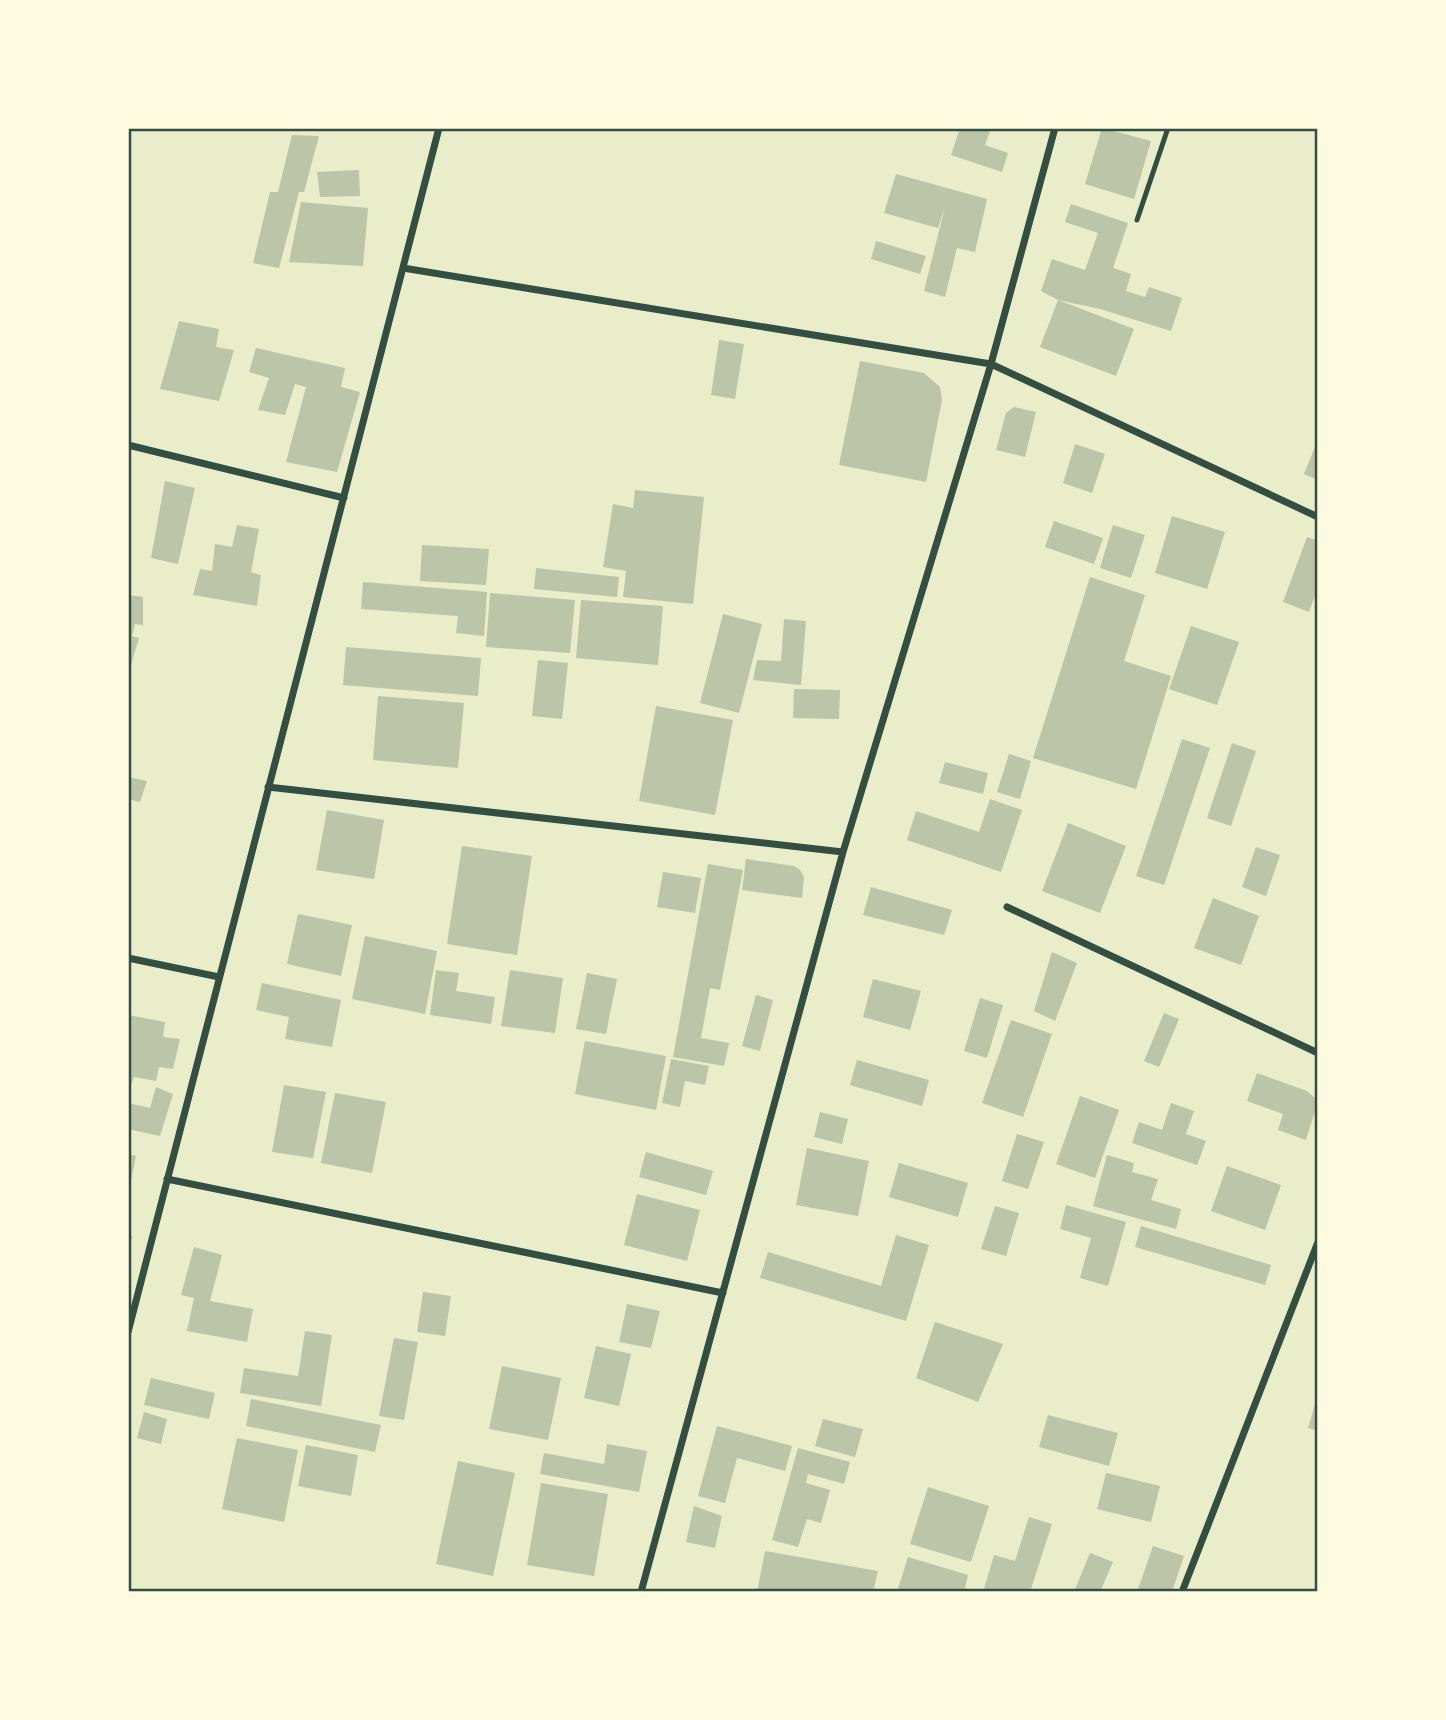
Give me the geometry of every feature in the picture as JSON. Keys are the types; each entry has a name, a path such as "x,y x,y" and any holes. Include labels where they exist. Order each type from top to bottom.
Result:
{"street":[{"path":"128,1332 439,128"},
{"path":"640,1592 843,852 991,364 1055,128"},
{"path":"403,268 991,364 1318,517"},
{"path":"128,445 344,498"},
{"path":"268,787 843,852"},
{"path":"1007,906 1318,1053"},
{"path":"128,958 219,977"},
{"path":"167,1179 723,1293"},
{"path":"1182,1592 1318,1242"}],"lane":[{"path":"1137,220 1168,128"}],"building":[{"path":"960,128 991,128 985,145 1008,153 1002,172 951,155"},
{"path":"1102,128 1151,141 1134,199 1085,184"},
{"path":"292,135 319,136 304,192 299,192 279,268 253,263 270,192 278,192"},
{"path":"359,170 360,196 320,197 317,172"},
{"path":"896,174 987,199 975,252 957,248 945,297 924,291 945,207 938,228 884,213"},
{"path":"301,202 368,208 363,266 289,262"},
{"path":"1071,204 1128,223 1113,268 1131,274 1126,291 1145,297 1149,287 1182,298 1171,331 1100,309 1058,300 1041,291 1052,259 1085,270 1098,233 1065,222"},
{"path":"876,241 926,256 920,274 871,259"},
{"path":"1058,300 1134,329 1116,376 1040,347"},
{"path":"179,321 219,329 216,347 234,350 219,401 160,389"},
{"path":"719,340 744,344 735,399 711,395"},
{"path":"256,348 345,368 341,387 360,392 337,472 286,462 306,387 295,384 285,415 258,410 269,378 249,372"},
{"path":"860,361 924,373 940,387 942,400 926,482 839,465"},
{"path":"1014,407 1036,412 1025,457 996,450 1006,413"},
{"path":"1318,439 1318,480 1304,474"},
{"path":"1075,444 1105,454 1092,493 1063,483"},
{"path":"165,481 195,488 178,564 151,558"},
{"path":"635,490 704,497 693,604 623,597 626,571 603,567 613,504 633,508"},
{"path":"1172,516 1225,532 1207,589 1155,573"},
{"path":"1054,521 1103,538 1094,564 1045,547"},
{"path":"237,525 259,529 251,572 261,575 257,606 193,595 200,569 212,571 215,544 232,547"},
{"path":"1113,525 1145,535 1131,578 1100,568"},
{"path":"1307,537 1318,541 1318,587 1309,612 1283,602"},
{"path":"422,545 489,549 486,585 420,581"},
{"path":"536,568 619,577 617,597 534,589"},
{"path":"1090,577 1145,595 1124,661 1171,676 1136,789 1033,758"},
{"path":"363,582 487,592 484,636 456,633 458,616 361,609"},
{"path":"490,593 575,600 570,653 486,647"},
{"path":"128,595 143,597 143,625 135,624 132,636 139,638 128,675"},
{"path":"581,600 663,606 658,665 576,658"},
{"path":"723,614 762,624 739,713 700,703"},
{"path":"784,619 806,621 801,685 753,680 757,660 781,661"},
{"path":"1191,626 1239,642 1217,705 1169,689"},
{"path":"346,647 481,658 478,696 343,685"},
{"path":"538,660 568,663 562,719 532,716"},
{"path":"794,689 840,690 839,719 793,718"},
{"path":"378,696 464,703 458,768 373,760"},
{"path":"656,706 733,720 715,815 639,801"},
{"path":"1182,739 1210,748 1164,885 1136,876"},
{"path":"1232,743 1256,751 1231,826 1207,818"},
{"path":"1009,754 1031,761 1020,799 997,792"},
{"path":"945,762 988,773 983,794 939,783"},
{"path":"128,777 147,781 140,802 128,799"},
{"path":"990,799 1022,810 1001,872 907,840 916,811 979,832"},
{"path":"327,810 384,820 374,879 316,870"},
{"path":"1068,823 1126,846 1100,913 1042,891"},
{"path":"462,846 532,856 517,955 447,944"},
{"path":"1256,847 1280,855 1266,896 1242,887"},
{"path":"746,859 794,866 800,870 804,877 802,898 742,890"},
{"path":"708,864 743,870 720,990 710,988 701,1038 729,1043 724,1066 673,1057"},
{"path":"663,872 701,878 695,913 657,907"},
{"path":"871,887 952,910 944,935 863,915"},
{"path":"1213,898 1259,916 1241,965 1194,948"},
{"path":"298,914 352,925 341,976 287,964"},
{"path":"365,936 437,951 425,1014 352,999"},
{"path":"1052,952 1077,963 1055,1021 1034,1011"},
{"path":"436,970 459,973 456,991 495,997 491,1024 430,1015"},
{"path":"510,970 563,978 555,1033 501,1026"},
{"path":"587,973 617,979 606,1034 576,1029"},
{"path":"873,979 921,991 910,1030 863,1017"},
{"path":"262,983 341,1000 332,1047 285,1039 289,1017 256,1010"},
{"path":"756,995 773,1000 760,1051 742,1046"},
{"path":"980,998 1003,1005 987,1058 964,1051"},
{"path":"1164,1013 1179,1019 1159,1067 1144,1061"},
{"path":"128,1015 165,1022 163,1037 180,1039 173,1069 159,1067 156,1081 134,1077 130,1088 128,1087"},
{"path":"1011,1020 1052,1034 1023,1117 982,1103"},
{"path":"585,1041 666,1056 656,1110 575,1094"},
{"path":"671,1059 709,1066 705,1085 685,1081 680,1107 662,1103"},
{"path":"857,1060 929,1080 922,1106 850,1085"},
{"path":"1257,1073 1307,1091 1318,1101 1306,1140 1278,1130 1283,1114 1247,1101"},
{"path":"284,1085 326,1092 313,1158 272,1152"},
{"path":"156,1087 173,1094 160,1136 128,1129 128,1103 150,1108"},
{"path":"335,1093 386,1102 372,1173 321,1163"},
{"path":"1080,1096 1119,1110 1095,1178 1056,1164"},
{"path":"1171,1103 1194,1111 1186,1134 1206,1141 1197,1165 1132,1143 1139,1122 1162,1130"},
{"path":"820,1112 848,1119 842,1144 814,1137"},
{"path":"1017,1134 1044,1142 1028,1189 1002,1181"},
{"path":"807,1148 869,1161 858,1216 796,1205"},
{"path":"646,1152 713,1171 706,1195 639,1177"},
{"path":"128,1154 136,1156 129,1190 128,1190"},
{"path":"1107,1155 1134,1163 1132,1172 1158,1179 1151,1200 1181,1209 1176,1229 1093,1206"},
{"path":"899,1163 968,1183 958,1217 889,1197"},
{"path":"1227,1166 1281,1185 1265,1230 1211,1211"},
{"path":"637,1194 700,1210 687,1261 624,1245"},
{"path":"1066,1205 1126,1222 1108,1286 1080,1278 1091,1238 1060,1229"},
{"path":"995,1206 1019,1213 1006,1256 981,1249"},
{"path":"1141,1226 1271,1265 1265,1285 1135,1247"},
{"path":"128,1235 132,1236 129,1253 128,1253"},
{"path":"896,1235 929,1245 906,1321 760,1278 768,1252 881,1286"},
{"path":"194,1247 222,1255 210,1301 253,1309 247,1342 187,1331 194,1298 181,1295"},
{"path":"423,1292 451,1296 445,1336 417,1332"},
{"path":"627,1304 660,1311 651,1348 619,1342"},
{"path":"935,1322 1003,1344 978,1402 916,1378"},
{"path":"305,1331 332,1335 321,1406 240,1393 244,1368 298,1376"},
{"path":"394,1338 418,1342 404,1420 379,1416"},
{"path":"596,1346 631,1354 619,1406 584,1398"},
{"path":"502,1366 561,1378 548,1440 489,1429"},
{"path":"151,1378 215,1393 209,1419 144,1405"},
{"path":"1318,1394 1318,1431 1308,1428"},
{"path":"251,1399 381,1425 375,1452 246,1426"},
{"path":"144,1412 167,1419 161,1444 137,1438"},
{"path":"1048,1415 1118,1433 1109,1466 1039,1447"},
{"path":"823,1419 863,1429 855,1457 815,1446"},
{"path":"717,1426 792,1446 785,1471 737,1458 725,1503 698,1496"},
{"path":"237,1438 298,1450 284,1522 222,1509"},
{"path":"607,1444 647,1451 639,1492 540,1474 544,1453 604,1464"},
{"path":"306,1445 358,1455 351,1496 298,1486"},
{"path":"798,1448 850,1462 844,1484 808,1474 806,1483 830,1490 821,1523 807,1519 798,1547 772,1540"},
{"path":"458,1461 515,1473 493,1576 436,1564"},
{"path":"1106,1473 1160,1486 1151,1522 1097,1509"},
{"path":"541,1483 608,1494 594,1576 527,1565"},
{"path":"928,1487 989,1506 971,1562 910,1544"},
{"path":"694,1506 722,1516 715,1548 686,1542"},
{"path":"1029,1517 1052,1524 1030,1592 996,1592 984,1589 994,1555 1015,1561"},
{"path":"1153,1546 1184,1556 1172,1592 1137,1592"},
{"path":"765,1551 878,1571 873,1592 757,1592"},
{"path":"1090,1553 1113,1562 1100,1592 1074,1592"},
{"path":"908,1557 968,1575 965,1588 978,1592 897,1592"}]}
